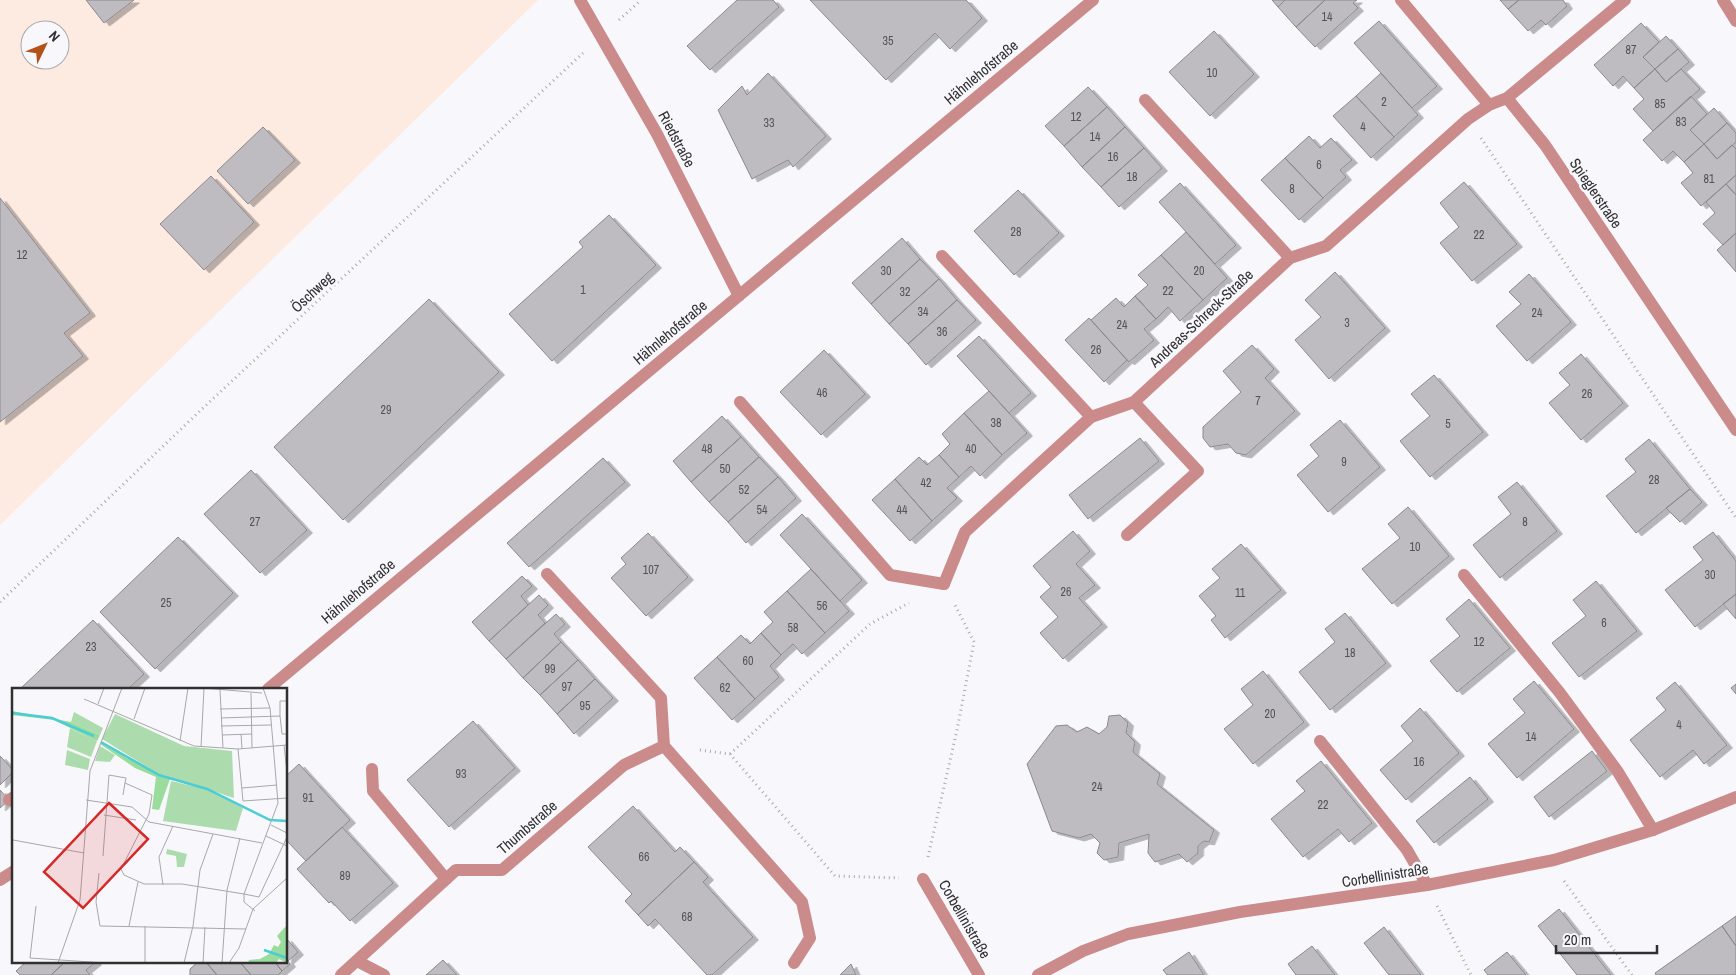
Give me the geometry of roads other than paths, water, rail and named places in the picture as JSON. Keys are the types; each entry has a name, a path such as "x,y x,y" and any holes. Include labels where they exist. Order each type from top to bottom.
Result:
{"street":[{"name":"Riedstraße","path":"580,0 657,134 739,296"},
{"name":"Hähnlehofstraße","path":"269,688 1093,0"},
{"path":"1401,0 1488,105"},
{"path":"1723,0 1736,20"},
{"path":"1506,98 1619,2"},
{"name":"Andreas-Schreck-Straße","path":"740,402 890,575 944,584 965,532 1091,417 1134,402 1290,258 1326,246 1468,119 1488,105 1506,98"},
{"name":"Spieglerstraße","path":"1506,98 1545,145 1736,430"},
{"path":"1145,100 1290,258"},
{"path":"942,256 1091,417"},
{"path":"1127,535 1198,471 1134,402"},
{"path":"547,574 661,698 664,746 802,902 810,938 794,963"},
{"path":"1464,575 1583,724 1618,772 1652,830"},
{"path":"1320,741 1407,850 1427,885"},
{"name":"Thumbstraße","path":"341,975 456,870 502,870 624,765 664,746"},
{"path":"372,769 373,791 446,879"},
{"name":"Corbellinistraße","path":"1038,975 1083,951 1128,934 1240,912 1427,885 1554,860 1652,830 1736,798"},
{"path":"0,880 12,872"},
{"name":"Corbellinistraße","path":"923,879 979,975"},
{"path":"356,961 384,975"}]}
